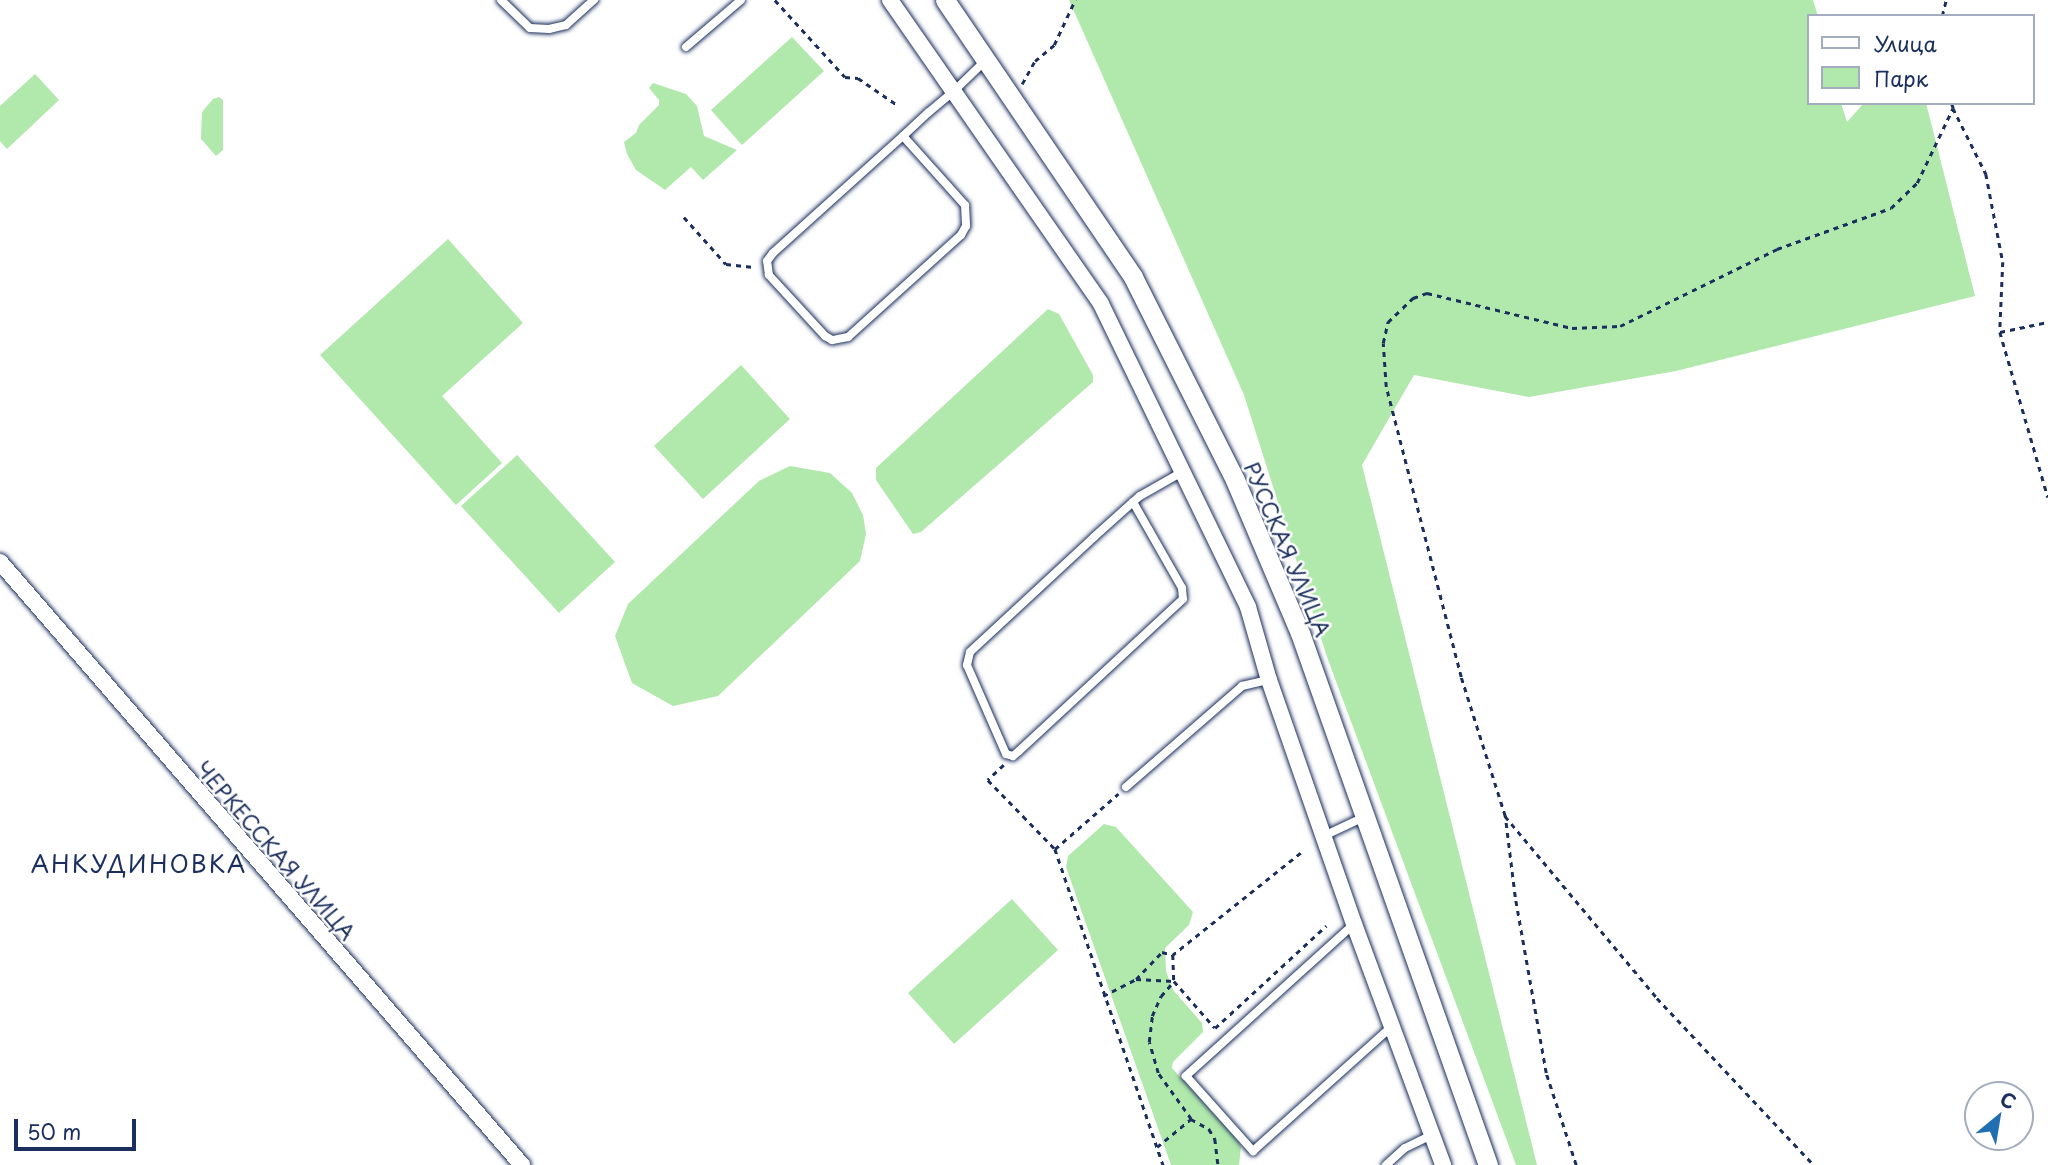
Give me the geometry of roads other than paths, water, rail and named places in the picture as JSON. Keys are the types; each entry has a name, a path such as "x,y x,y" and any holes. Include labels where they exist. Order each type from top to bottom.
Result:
{"street":[{"path":"890,0 1101,304 1248,607 1269,680 1326,835 1354,924 1443,1165"},
{"name":"РУССКАЯ УЛИЦА","path":"945,0 1133,277 1235,480 1300,633 1488,1165"},
{"name":"ЧЕРКЕССКАЯ УЛИЦА","path":"0,562 522,1165"}],"lane":[{"path":"501,0 530,28 549,29 566,25 594,0"},
{"path":"686,47 741,0"},
{"path":"903,136 965,205 968,215 961,235 848,337 841,340 825,336 769,275 766,268 773,253 986,60"},
{"path":"1133,502 1182,588 1183,599 1013,756 1001,749 967,665 970,652 1133,502 1182,472"},
{"path":"1126,787 1242,686 1269,680"},
{"path":"1326,835 1365,816"},
{"path":"1354,924 1186,1076 1253,1151 1391,1027"},
{"path":"1386,1165 1405,1148 1432,1135"}],"district":[{"name":"АНКУДИНОВКА","path":"139,864"}]}
